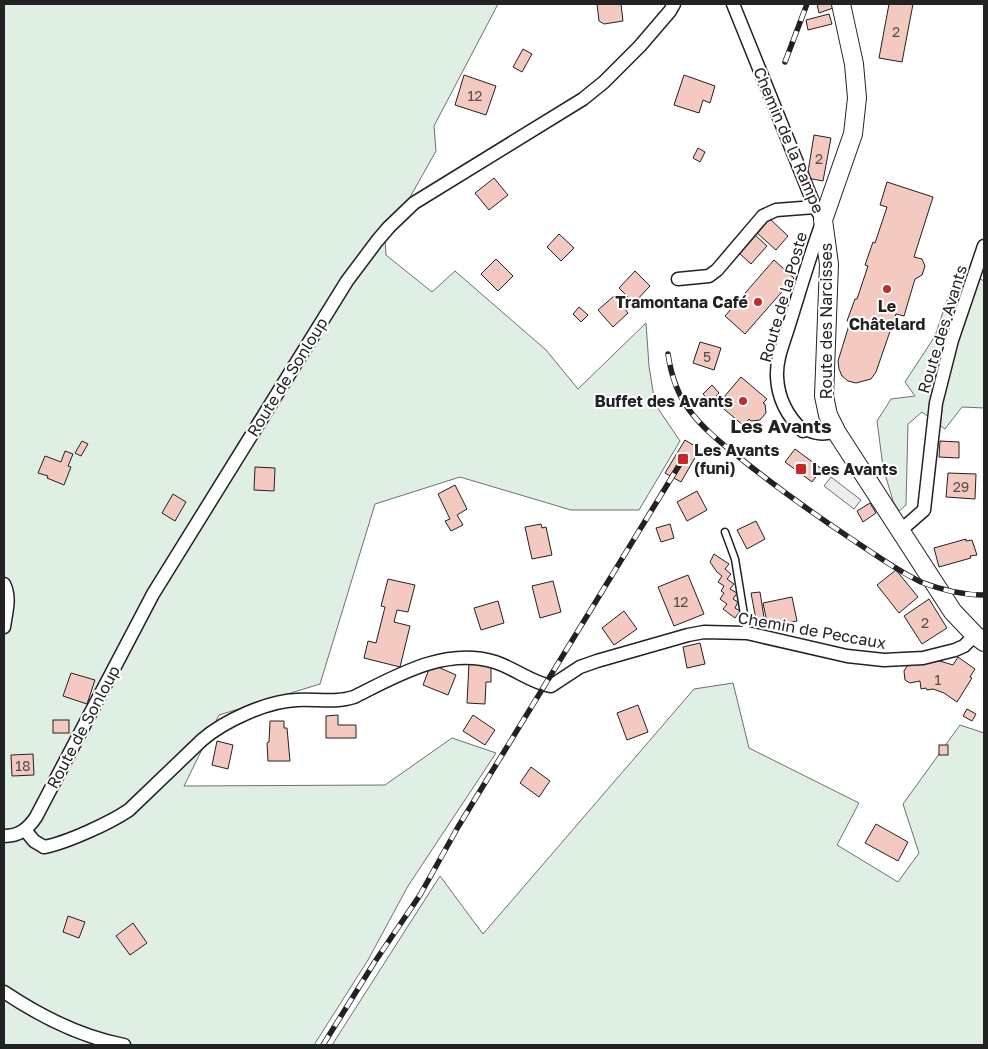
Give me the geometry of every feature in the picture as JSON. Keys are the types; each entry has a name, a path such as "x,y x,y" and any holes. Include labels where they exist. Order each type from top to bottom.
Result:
{"street":[{"name":"Route de Sonloup","path":"25,830 36,817 153,594 347,281 377,241 414,203 541,127 592,92 640,46 674,4"},
{"name":"Chemin de la Rampe","path":"733,4 819,214"},
{"name":"Chemin de la Rampe","path":"819,214 852,134 857,98 849,37 841,4"},
{"path":"678,279 710,276 763,216 772,211 819,214"},
{"name":"Route de la Poste","path":"802,431 788,415 779,389 778,365 819,214"},
{"name":"Route des Narcisses","path":"819,214 828,246 829,264 824,396 828,415 837,434 953,612 979,639"},
{"name":"Route des Avants","path":"900,531 924,510 936,403 952,340 984,246"},
{"path":"4,584 8,602 4,627"},
{"name":"Chemin de Peccaux","path":"25,830 34,841 44,847 56,845 120,817 130,810 214,730 272,704 300,700 346,700 405,671 445,659 469,658 497,663 552,686 580,667 597,661 688,635 720,631 747,632 848,656 884,660 923,658 955,650 979,639"},
{"path":"4,836 12,836 25,830"},
{"path":"4,992 37,1014 76,1030 124,1045"}],"lane":[{"name":"Route de la Poste","path":"802,431 820,437 837,434"},
{"path":"725,532 735,558 747,632"}],"green space":[{"path":"4,4 498,4 434,126 436,151 385,239 386,255 432,292 455,271 546,350 578,389 646,323 649,366 655,404 680,441 639,510 571,510 460,477 375,504 320,684 219,715 184,786 385,785 452,738 496,753 408,886 368,960 314,1045 4,1045"},
{"path":"963,269 984,281 984,408 962,407 945,429 922,412 908,424 906,505 899,511 893,501 883,467 877,421 891,399 915,396 905,382 935,336 954,279"},
{"path":"733,683 749,748 859,803 837,845 898,882 919,853 903,804 960,725 984,733 984,1045 332,1045 440,876 483,934 694,689"}],"shaded area":[{"path":"831,477 861,500 854,509 824,486"}],"building":[{"path":"597,4 621,4 623,21 604,24 599,21"},
{"path":"817,4 832,4 833,8 819,13"},
{"path":"889,4 913,4 902,62 879,58"},
{"path":"829,14 832,24 808,30 806,20"},
{"path":"523,49 532,54 522,72 513,67"},
{"path":"464,75 496,86 486,115 455,105"},
{"path":"684,75 715,86 710,103 703,100 699,113 674,105"},
{"path":"814,135 831,138 823,181 807,178"},
{"path":"698,148 705,152 700,162 693,158"},
{"path":"494,178 508,195 489,210 475,193"},
{"name":"Le Châtelard","path":"887,182 933,197 914,257 922,259 925,266 922,275 915,279 904,316 896,314 876,372 871,379 856,383 848,381 842,376 838,361 850,322 847,321 855,299 857,299 868,266 865,265 873,242 875,243 887,207 880,205"},
{"path":"770,219 788,236 776,250 757,233"},
{"path":"559,234 574,248 561,261 547,247"},
{"path":"754,234 767,246 751,264 738,252"},
{"path":"496,259 513,276 498,291 481,274"},
{"path":"774,260 794,278 745,334 725,316"},
{"path":"635,271 650,286 634,303 619,288"},
{"path":"614,296 628,313 613,327 598,310"},
{"path":"579,307 588,315 581,322 573,314"},
{"path":"700,342 721,348 714,370 693,363"},
{"name":"Buffet des Avants","path":"741,377 767,399 763,403 765,404 766,413 760,420 751,421 749,419 744,426 718,404"},
{"path":"712,385 719,393 710,402 703,394"},
{"path":"685,440 700,449 681,482 665,473"},
{"path":"82,441 88,444 81,456 75,453"},
{"path":"940,441 959,442 959,458 939,457"},
{"path":"795,449 822,469 812,482 785,462"},
{"path":"65,451 73,454 68,466 71,467 64,485 38,473 45,456 61,462"},
{"path":"255,467 275,468 274,491 254,490"},
{"path":"948,473 976,474 975,499 946,497"},
{"path":"455,485 467,509 457,515 463,525 451,531 445,521 450,519 438,494"},
{"path":"697,491 707,510 687,521 677,502"},
{"path":"173,494 186,502 175,521 162,513"},
{"path":"870,503 876,513 863,522 857,511"},
{"path":"756,521 765,539 747,549 737,530"},
{"path":"541,524 542,528 546,527 552,555 532,559 525,527"},
{"path":"670,524 674,538 661,542 656,528"},
{"path":"966,539 966,541 972,540 977,555 939,567 934,548"},
{"path":"714,554 729,564 725,569 731,574 727,579 734,584 730,589 737,593 733,599 738,602 735,608 740,611 735,618 723,609 727,604 720,599 724,593 721,591 724,586 718,582 722,576 710,562"},
{"path":"896,570 918,597 899,613 877,585"},
{"path":"688,575 704,614 674,626 658,587"},
{"path":"388,579 415,585 408,612 397,610 394,622 410,626 400,667 364,658 368,641 376,643 385,607 381,606"},
{"path":"553,581 561,612 540,618 532,586"},
{"path":"760,592 765,624 757,625 751,593"},
{"path":"792,597 797,621 768,627 763,603"},
{"path":"929,599 947,628 922,644 904,616"},
{"path":"498,601 504,623 481,630 474,608"},
{"path":"624,611 637,629 614,645 602,628"},
{"path":"700,643 705,664 687,668 683,647"},
{"path":"958,657 975,669 970,677 972,678 957,702 944,693 933,689 921,689 920,681 910,683 905,680 904,671 907,666 940,661 953,665"},
{"path":"469,663 491,666 491,682 486,682 485,704 467,703"},
{"path":"431,664 456,675 448,695 423,685"},
{"path":"71,673 95,680 87,704 63,696"},
{"path":"638,705 648,732 627,740 617,713"},
{"path":"967,709 976,714 972,721 963,716"},
{"path":"338,715 338,725 356,725 356,738 326,738 326,716"},
{"path":"473,715 495,730 485,745 463,731"},
{"path":"53,720 69,720 69,733 53,733"},
{"path":"270,721 284,721 284,728 287,728 290,761 268,761 267,743 269,742"},
{"path":"217,741 233,745 228,769 212,765"},
{"path":"939,745 948,745 948,755 939,755"},
{"path":"33,754 34,775 12,776 11,755"},
{"path":"531,767 550,781 539,797 520,783"},
{"path":"876,824 908,842 898,861 865,843"},
{"path":"68,916 85,922 79,938 63,932"},
{"path":"133,923 147,943 130,955 116,936"}],"railway":[{"path":"785,62 807,4"},
{"path":"668,354 675,384 690,411 716,438 771,482 837,529 921,582 944,590 984,595"},
{"path":"323,1045 374,963 420,895 458,827 683,459"}],"place":[{"name":"Le Châtelard","path":"887,289"},
{"name":"Tramontana Café","path":"758,302"},
{"name":"Buffet des Avants","path":"743,401"},
{"name":"Les Avants (funi)","path":"683,459"},
{"name":"Les Avants","path":"801,469"}],"district":[{"name":"Les Avants","path":"781,425"}]}
